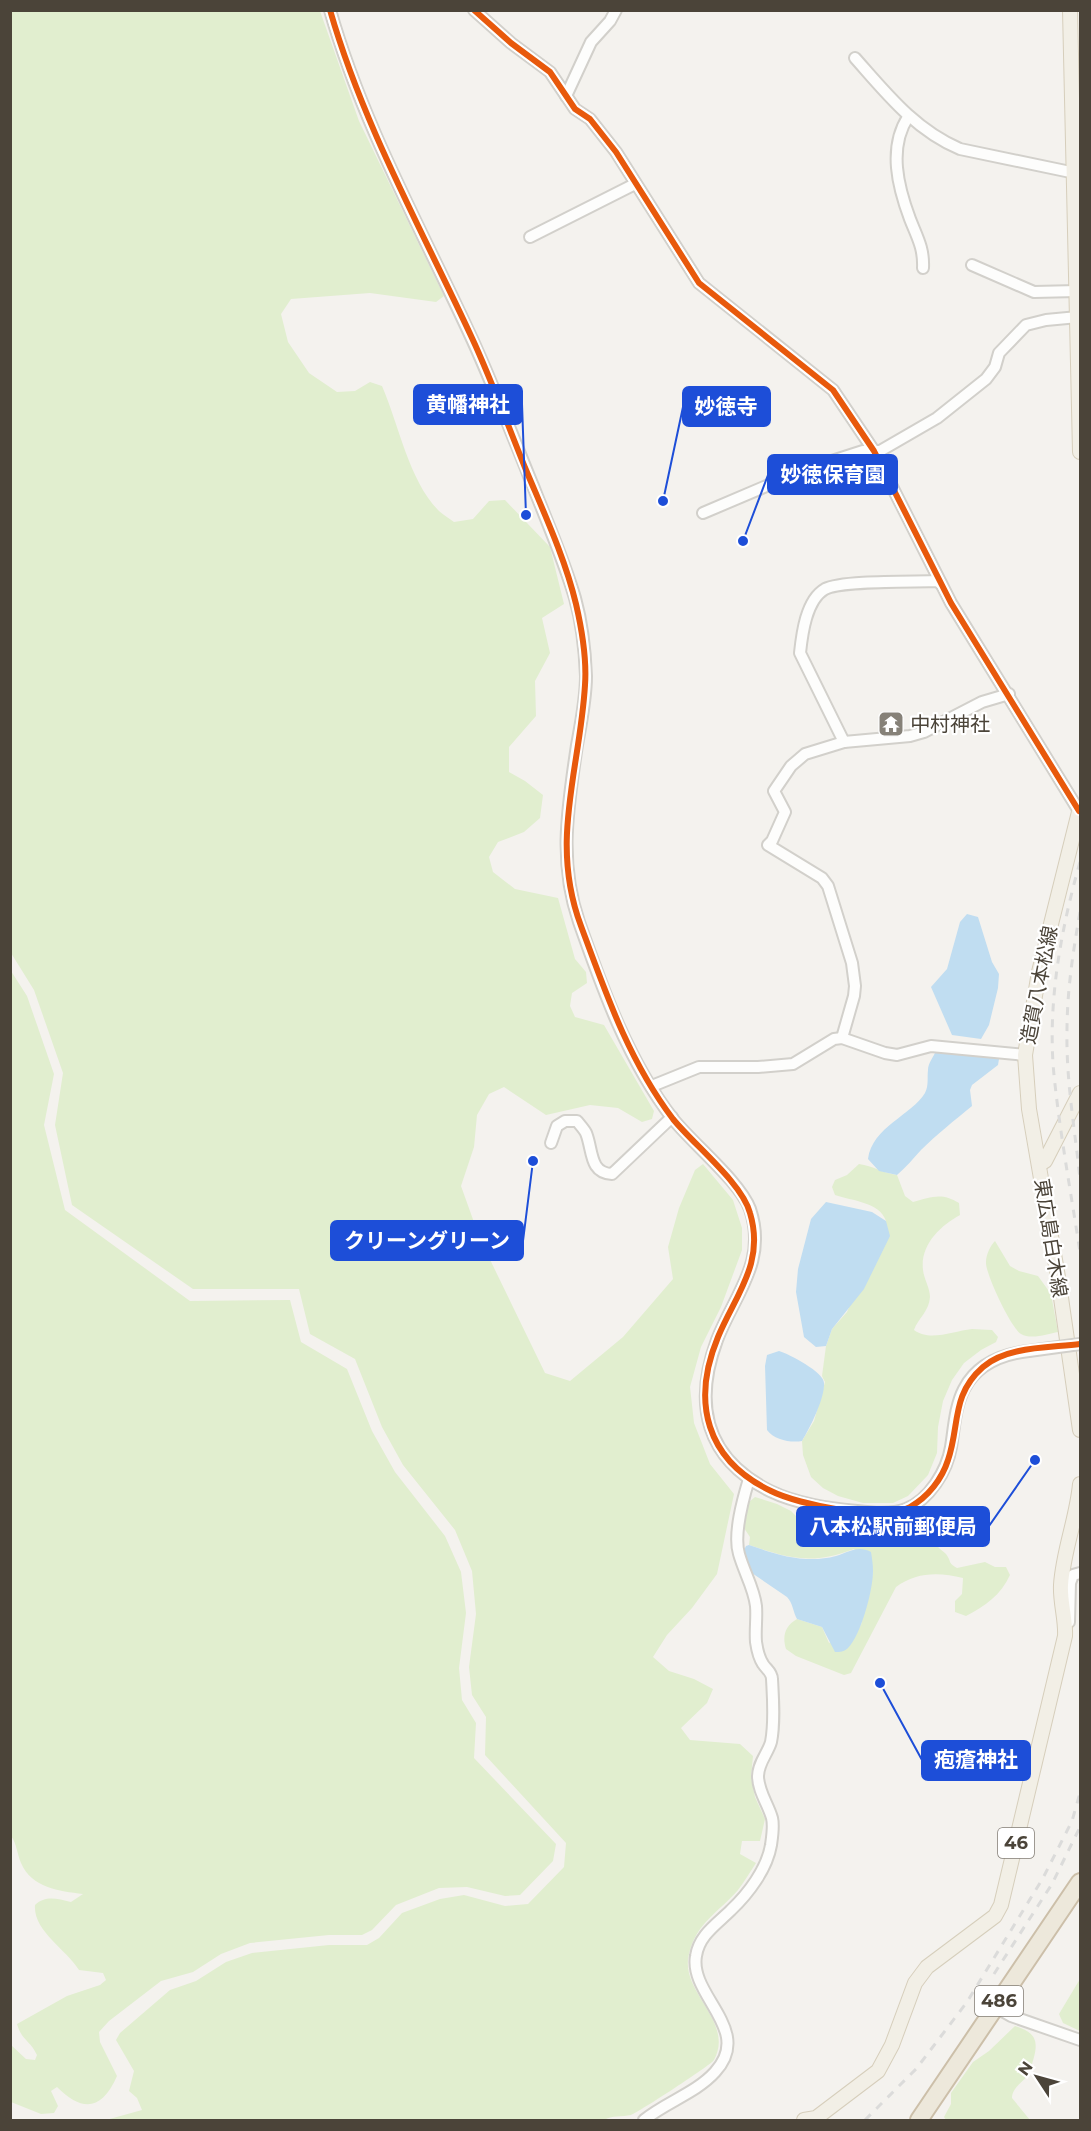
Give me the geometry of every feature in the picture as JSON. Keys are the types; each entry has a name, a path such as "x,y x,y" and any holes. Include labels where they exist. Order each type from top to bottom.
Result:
{"highway":[{"name":"486","path":"919,2121 1080,1882"}],"main road":[{"path":"1070,10 1077,129 1080,452"},
{"name":"造賀八本松線","path":"1039,1164 1029,1109 1025,1055 1039,972 1080,809"},
{"name":"東広島白木線","path":"1080,1094 1046,1161 1039,1164 1080,1430"},
{"name":"46","path":"812,2120 878,2071 892,2045 915,1983 927,1967 995,1916 1001,1905 1068,1621 1061,1587 1080,1484"}],"street":[{"path":"330,10 367,120 474,342 575,598 584,640 586,679 566,831 566,857 569,886 578,918 620,1028 634,1058 672,1117 739,1190 749,1206 755,1244 752,1264 742,1292 717,1340 708,1377 706,1401 708,1424 717,1445 732,1465 749,1479 772,1492 816,1505 874,1513 908,1509 929,1492 942,1476 950,1454 957,1410 964,1388 988,1362 1011,1353 1080,1344"},
{"path":"474,10 511,43 550,72 575,109 590,119 616,152 699,283 833,390 874,452 941,584 1009,694 1021,719 1080,809"},
{"path":"566,96 591,42 610,21 616,10"},
{"path":"855,58 908,117 948,145 1077,174"},
{"path":"908,117 899,141 896,158 905,205 924,254 923,268"},
{"path":"530,237 635,184"},
{"path":"972,265 1034,292 1077,291"},
{"path":"703,513 804,470 863,451 880,451 937,418 986,379 995,367 999,353 1026,325 1046,320 1078,317"},
{"path":"844,742 800,653 801,637 811,606 819,594 826,589 857,584 937,581 941,584"},
{"path":"842,1038 854,996 852,963 828,886 822,878 768,845 785,812 774,791 791,766 805,754 844,742 910,736 924,732 982,702 1009,694"},
{"path":"652,1086 699,1067 758,1067 793,1064 828,1042 842,1038 897,1055 931,1046 1025,1055"},
{"path":"551,1143 556,1126 565,1121 577,1122 585,1132 595,1167 603,1174 612,1174 672,1117"},
{"path":"644,2121 659,2108 702,2083 715,2072 725,2058 727,2042 725,2026 701,1983 695,1966 696,1954 705,1934 733,1908 750,1887 765,1864 771,1846 772,1820 760,1791 758,1774 770,1744 773,1725 772,1675 762,1662 756,1642 756,1605 738,1552 737,1539 749,1479"},
{"path":"1068,1621 1070,1583 1073,1575 1080,1573"},
{"path":"995,2007 1011,2016 1080,2040"}],"green space":[{"path":"11,10 320,11 359,121 444,296 436,302 370,293 291,299 281,314 288,342 309,373 337,392 355,391 370,382 382,386 412,469 429,499 442,514 454,522 473,519 489,501 505,500 550,547 564,604 542,618 550,653 535,681 536,716 509,747 509,772 543,795 540,818 524,832 498,842 489,857 493,872 515,889 558,898 575,959 586,972 587,983 572,993 570,1006 575,1017 604,1025 654,1111 652,1119 642,1122 618,1108 590,1105 546,1115 504,1087 489,1094 477,1115 474,1147 461,1186 480,1239 545,1373 570,1381 623,1337 673,1279 668,1247 679,1208 695,1170 703,1164 733,1200 742,1228 742,1250 721,1307 701,1347 690,1387 694,1423 710,1464 734,1494 717,1574 692,1608 667,1635 653,1657 669,1671 694,1679 713,1689 707,1703 681,1728 690,1740 740,1744 753,1756 751,1777 755,1797 765,1819 760,1841 742,1841 740,1854 756,1863 738,1890 697,1934 689,1954 688,1968 692,1981 718,2032 719,2046 714,2060 631,2115 604,2120 106,2120 142,2110 137,2098 129,2091 134,2071 116,2040 120,2033 170,1990 196,1981 226,1962 252,1953 329,1945 367,1945 379,1938 402,1913 440,1899 464,1895 505,1906 528,1904 564,1867 566,1843 485,1755 486,1717 472,1695 469,1667 476,1614 472,1571 455,1530 403,1465 382,1427 355,1359 310,1334 299,1289 193,1289 72,1205 55,1125 63,1073 34,990 11,953"},
{"path":"11,971 27,996 54,1074 44,1125 65,1210 190,1301 290,1300 301,1342 347,1369 372,1431 395,1472 445,1536 461,1572 466,1613 459,1668 462,1700 476,1723 474,1758 556,1844 553,1861 520,1895 505,1896 467,1887 439,1888 396,1905 372,1930 362,1935 329,1935 250,1943 221,1954 193,1972 161,1981 109,2021 99,2032 100,2042 117,2076 105,2096 91,2104 83,2104 75,2101 57,2087 51,2091 58,2106 54,2113 41,2114 11,2102 11,2045 26,2059 35,2060 37,2055 21,2034 17,2024 67,1996 100,1985 106,1980 103,1973 79,1970 51,1939 39,1923 36,1914 35,1905 43,1900 71,1902 83,1894 47,1887 32,1878 21,1863 11,1836"},
{"path":"859,1164 897,1175 905,1196 913,1202 931,1197 942,1197 959,1203 960,1215 933,1237 925,1252 923,1270 930,1297 928,1307 914,1330 927,1335 942,1335 972,1329 992,1330 998,1337 996,1342 964,1363 952,1380 943,1401 938,1427 937,1453 928,1475 908,1496 893,1503 863,1503 838,1496 823,1488 811,1477 803,1455 802,1441 814,1421 825,1382 822,1376 826,1346 832,1329 847,1312 886,1221 883,1215 872,1206 835,1195 832,1187 835,1180 847,1175"},
{"path":"995,1241 1010,1266 1038,1276 1051,1294 1058,1332 1040,1336 1025,1336 1011,1322 999,1300 987,1268 987,1256"},
{"path":"755,1497 791,1511 809,1529 821,1532 856,1522 889,1523 905,1519 922,1508 932,1506 936,1512 932,1535 936,1544 952,1564 957,1568 985,1562 995,1567 1006,1567 1010,1575 992,1599 966,1616 955,1612 955,1601 962,1594 963,1578 928,1575 904,1582 896,1587 851,1673 844,1675 796,1656 786,1649 784,1640 786,1632 797,1619 822,1627 829,1643 861,1625 873,1572 854,1549 826,1557 802,1558 789,1557 749,1545 750,1537 744,1528 749,1502"},
{"path":"1080,1979 1080,2031 1063,2023 1059,2014"},
{"path":"1015,2026 1030,2033 1036,2045 1029,2073 1012,2094 1012,2098 1030,2120 946,2120 944,2117 951,2104 951,2093 973,2062 989,2051"}],"water":[{"path":"967,914 978,917 992,962 999,974 989,1025 981,1039 952,1035 931,987 947,969 960,922"},
{"path":"943,1051 999,1059 998,1065 972,1085 970,1090 972,1106 927,1144 897,1175 879,1171 868,1159 871,1148 884,1130 919,1101 925,1093 929,1064 935,1053"},
{"path":"826,1202 872,1212 886,1221 890,1236 864,1289 832,1329 826,1346 816,1347 804,1337 796,1292 798,1269 811,1219"},
{"path":"779,1351 812,1369 824,1383 820,1405 802,1441 783,1440 767,1430 765,1366 767,1355"},
{"path":"749,1545 803,1559 836,1556 858,1549 871,1552 873,1571 869,1600 862,1623 848,1648 835,1652 822,1627 797,1619 787,1597 746,1569 743,1552"}],"railway":[{"path":"1080,862 1057,967 1052,1021 1052,1048 1059,1119 1080,1252"},
{"path":"1080,912 1071,972 1067,1031 1069,1087 1080,1179"},
{"path":"865,2120 916,2069 967,2002 1043,1878 1072,1821 1080,1793"},
{"path":"994,1974 1052,1884 1080,1827"}],"cycle path":[{"path":"330,10 359,95 376,136 493,387 554,536 576,604 585,654 585,675 582,716 569,806 567,864 572,895 581,926 620,1026 657,1097 673,1119 738,1189 750,1213 754,1231 751,1263 718,1337 710,1361 706,1384 706,1406 710,1427 719,1446 732,1463 749,1478 784,1496 841,1510 881,1513 897,1511 910,1507 923,1498 942,1474 952,1447 961,1400 966,1388 983,1367 993,1360 1016,1352 1080,1344"},
{"path":"474,10 511,43 550,72 575,109 590,119 616,152 699,283 833,390 874,451 951,603 1079,811"}],"place":[{"name":"妙徳寺","path":"663,501"},
{"name":"黄幡神社","path":"526,515"},
{"name":"妙徳保育園","path":"743,541"},
{"name":"中村神社","path":"891,724"},
{"name":"クリーングリーン","path":"533,1161"},
{"name":"八本松駅前郵便局","path":"1035,1460"},
{"name":"疱瘡神社","path":"880,1683"}]}
